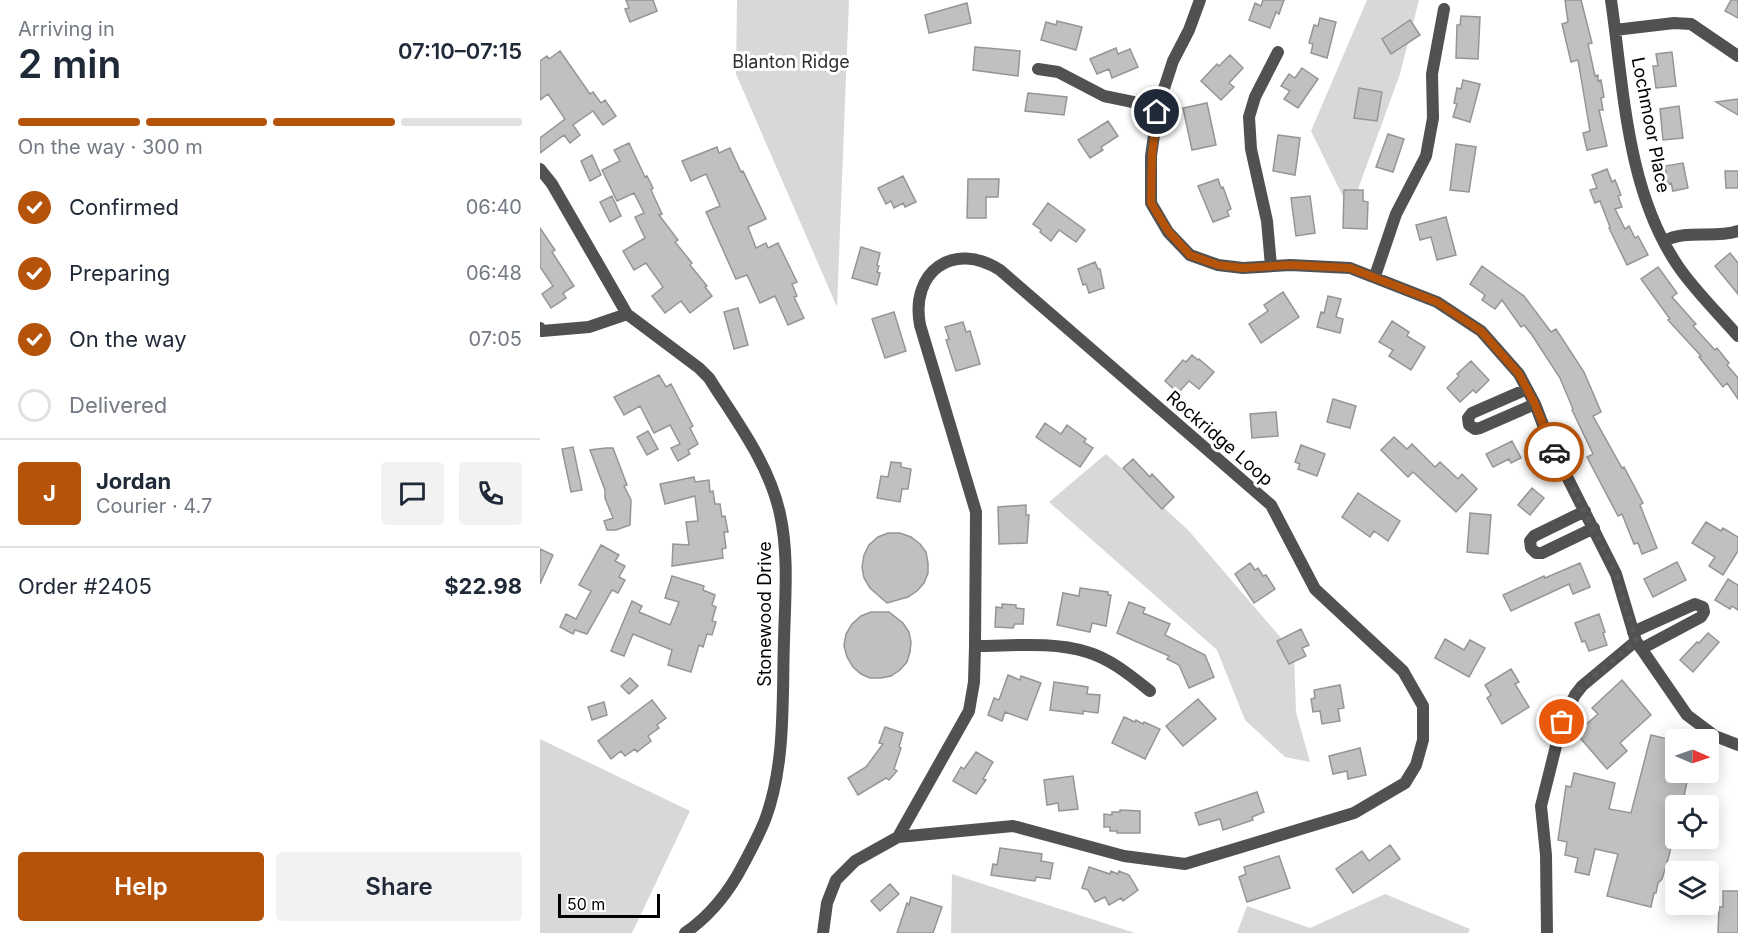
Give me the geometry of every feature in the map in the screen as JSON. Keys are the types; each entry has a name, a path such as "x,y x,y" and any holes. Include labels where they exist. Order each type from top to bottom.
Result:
{"street":[{"path":"1200,0 1189,30 1173,61 1157,112 1152,156 1151,203 1168,231 1190,255 1218,265 1243,268 1290,265 1350,268 1437,302 1481,331 1519,374 1535,404 1550,443 1616,574 1637,641 1687,715 1715,736 1738,745"},
{"name":"Lochmoor Place","path":"1611,0 1621,78 1638,175 1654,223 1678,265 1738,336"},
{"path":"1375,276 1395,214 1426,156 1433,118 1432,74 1444,9"},
{"path":"1616,30 1674,23 1691,24 1738,56"},
{"path":"1271,266 1267,221 1251,148 1249,117 1255,97 1278,52"},
{"path":"1038,69 1058,72 1104,96 1133,102 1157,112"},
{"name":"Stonewood Drive","path":"540,169 552,184 627,314 709,378 757,452 772,486 780,513 786,567 779,758 773,792 765,819 730,888 708,914 685,933"},
{"path":"1664,240 1673,236 1726,234 1738,231"},
{"name":"Rockridge Loop","path":"969,259 989,263 1000,270 1271,505 1315,589 1403,671 1424,706 1422,740 1416,765 1405,783 1354,813 1185,864 1124,856 1013,826 898,837 969,711 973,689 976,512 917,312 920,291 930,274 946,262 969,259"},
{"path":"540,328 542,331 589,327 627,314"},
{"path":"1527,389 1472,413 1468,418 1469,425 1475,429 1480,428 1535,404"},
{"path":"1585,511 1534,536 1530,541 1531,548 1536,553 1542,553 1594,528"},
{"path":"1547,933 1546,855 1541,806 1562,722 1582,686 1637,641 1695,604 1702,607 1704,612 1701,616 1637,641"},
{"path":"975,646 1054,646 1088,652 1115,665 1150,691"},
{"path":"920,800 914,820 916,828 941,832"},
{"path":"823,933 827,903 836,880 855,861 898,837"}],"green space":[{"name":"Blanton Ridge","path":"737,0 849,0 837,307 736,74"},
{"path":"1367,0 1419,0 1400,74 1350,211 1311,131"},
{"path":"1106,454 1189,531 1294,653 1296,712 1310,762 1285,757 1245,720 1217,650 1049,502"},
{"path":"540,739 690,811 632,933 540,933"},
{"path":"952,874 1135,933 951,933"},
{"path":"1385,894 1470,929 1468,933 1237,933 1247,906 1310,928"}],"building":[{"path":"626,0 653,0 657,11 630,22 625,9 629,8"},
{"path":"1263,0 1284,0 1270,28 1249,20 1255,3 1261,6"},
{"path":"1565,0 1581,0 1592,43 1588,44 1595,76 1598,75 1598,81 1601,80 1604,97 1601,98 1603,110 1599,110 1607,146 1587,150 1583,133 1590,131 1578,60 1571,62 1562,24 1568,22"},
{"path":"1731,0 1738,0 1738,18 1725,11"},
{"path":"967,3 971,23 929,33 925,15"},
{"path":"1461,16 1480,17 1478,59 1456,58 1457,25 1460,25"},
{"path":"1320,18 1336,22 1327,58 1311,53 1313,44 1309,43 1314,25 1318,26"},
{"path":"1410,20 1420,35 1391,54 1382,39"},
{"path":"1057,21 1082,27 1076,50 1041,40 1046,22 1056,25"},
{"path":"975,47 1020,51 1018,76 973,70"},
{"path":"1116,48 1118,54 1130,49 1138,67 1112,78 1109,69 1097,74 1090,59"},
{"path":"560,51 590,94 593,92 601,103 605,100 616,116 603,125 593,111 573,125 580,135 570,143 564,135 540,153 540,138 565,119 548,94 540,100 540,61 547,56 549,59"},
{"path":"1672,52 1676,86 1656,88 1653,66 1658,66 1656,54"},
{"path":"1230,55 1243,68 1229,83 1234,87 1221,100 1201,81 1217,64 1219,66"},
{"path":"1302,68 1318,79 1298,108 1284,99 1290,91 1281,86 1289,74 1295,78"},
{"path":"1463,80 1480,84 1470,122 1453,117 1457,104 1454,103 1457,88 1461,89"},
{"path":"1359,88 1382,92 1377,121 1354,118"},
{"path":"1028,93 1067,97 1064,115 1025,111"},
{"path":"1738,99 1738,115 1716,102"},
{"path":"1207,103 1216,145 1192,150 1183,108"},
{"path":"1679,106 1683,138 1663,140 1660,109"},
{"path":"1108,121 1118,136 1101,147 1103,150 1090,158 1078,140"},
{"path":"1388,134 1404,139 1393,172 1376,167"},
{"path":"1278,135 1300,138 1295,175 1273,171"},
{"path":"629,143 645,177 647,176 653,188 651,190 662,214 659,215 678,240 675,242 692,263 690,265 712,296 690,313 681,301 665,313 652,296 663,287 646,263 634,270 623,251 645,238 635,217 644,213 634,193 617,201 602,170 620,161 614,150"},
{"path":"1456,144 1476,147 1469,192 1450,190"},
{"path":"717,147 719,153 730,148 741,172 743,171 766,219 748,227 756,248 766,243 768,248 778,243 797,282 792,284 797,296 794,297 804,318 788,325 775,296 760,303 747,275 736,279 706,212 720,206 706,174 691,181 682,161"},
{"path":"592,155 601,175 590,181 581,161"},
{"path":"1683,163 1688,188 1673,191 1671,183 1668,184 1665,166"},
{"path":"1607,169 1612,182 1615,180 1621,195 1618,196 1622,207 1615,209 1625,229 1629,226 1635,238 1638,236 1648,255 1627,265 1609,228 1600,201 1595,203 1590,190 1597,188 1592,175"},
{"path":"1725,171 1738,171 1738,188 1726,188"},
{"path":"903,176 916,202 905,207 903,203 894,208 891,201 886,204 878,188"},
{"path":"968,179 999,179 998,197 986,197 986,218 967,218"},
{"path":"1218,179 1231,209 1227,211 1229,216 1213,222 1198,186"},
{"path":"1344,190 1363,190 1363,201 1368,202 1367,229 1343,228"},
{"path":"612,196 621,216 610,222 600,202"},
{"path":"1310,196 1315,233 1296,236 1291,198"},
{"path":"1048,203 1085,230 1076,242 1059,230 1051,241 1033,224"},
{"path":"1446,217 1456,255 1437,260 1431,237 1420,240 1416,225"},
{"path":"540,228 555,250 552,252 574,286 563,293 566,298 551,308 542,294 553,286 540,267"},
{"path":"861,247 880,253 877,272 880,273 877,285 852,278"},
{"path":"1730,253 1738,263 1738,294 1715,266"},
{"path":"1095,262 1100,269 1104,288 1089,293 1086,284 1083,285 1078,269"},
{"path":"1482,266 1524,296 1551,332 1556,329 1584,372 1601,412 1593,416 1643,503 1640,505 1657,548 1642,554 1638,543 1634,544 1622,514 1618,516 1587,457 1593,454 1560,378 1532,335 1524,325 1521,327 1502,300 1495,309 1482,300 1485,295 1470,284"},
{"path":"1658,267 1677,293 1672,297 1696,324 1693,326 1715,350 1717,348 1729,363 1727,365 1738,378 1738,399 1727,383 1723,387 1699,357 1701,356 1668,320 1670,319 1641,279"},
{"path":"1283,292 1299,317 1261,343 1249,324 1268,311 1264,305"},
{"path":"1328,296 1341,299 1336,317 1343,319 1340,333 1317,327 1321,312 1324,313"},
{"path":"738,308 748,345 734,349 724,312"},
{"path":"894,312 906,351 885,358 872,319"},
{"path":"1392,321 1409,332 1407,336 1425,347 1411,370 1389,356 1393,350 1379,342"},
{"path":"963,322 966,332 970,331 980,364 956,371 946,340 949,339 945,327"},
{"path":"1192,355 1214,372 1199,389 1189,381 1178,393 1165,381 1183,360 1186,362"},
{"path":"1471,361 1489,380 1476,393 1473,390 1460,402 1447,388 1459,376 1457,374"},
{"path":"659,375 666,387 671,384 693,426 690,428 698,444 688,450 690,454 678,461 671,448 680,444 670,425 654,433 640,406 624,415 614,397"},
{"path":"1333,399 1356,406 1350,428 1327,422"},
{"path":"1276,412 1278,436 1252,438 1250,414"},
{"path":"1045,423 1061,434 1067,425 1086,439 1084,442 1093,448 1080,467 1036,437"},
{"path":"648,431 658,449 647,455 637,437"},
{"path":"1394,437 1407,449 1412,444 1435,467 1440,462 1458,479 1462,474 1477,489 1456,512 1413,472 1408,477 1381,450"},
{"path":"1512,441 1521,458 1511,463 1509,459 1493,467 1486,454"},
{"path":"1301,445 1325,454 1317,476 1298,469 1300,464 1295,462"},
{"path":"573,447 582,490 571,492 562,449"},
{"path":"613,448 627,485 624,486 631,500 630,525 616,530 607,530 604,521 613,518 590,450"},
{"path":"1133,459 1150,477 1152,474 1174,497 1162,509 1123,468"},
{"path":"891,462 901,463 901,467 911,469 908,489 902,489 900,502 877,498 881,476 888,477"},
{"path":"694,477 695,482 709,480 710,492 713,491 715,504 720,504 728,532 724,532 726,548 722,549 723,558 672,566 673,544 689,545 686,522 698,521 695,496 665,504 660,484"},
{"path":"1532,488 1544,498 1530,515 1518,505"},
{"path":"1358,493 1400,521 1388,541 1374,531 1370,537 1342,517"},
{"path":"1026,505 1026,515 1029,515 1027,543 999,544 998,507"},
{"path":"1470,513 1491,515 1488,554 1467,552"},
{"path":"1706,522 1738,537 1738,551 1723,575 1709,566 1715,557 1692,543"},
{"path":"888,533 900,533 920,544 926,552 928,573 924,583 917,591 908,597 887,603 870,588 864,578 862,567 869,545 878,537"},
{"path":"601,545 619,555 615,561 625,566 619,577 625,580 618,593 612,590 587,634 575,630 573,634 560,627 566,614 576,619 591,591 579,585"},
{"path":"540,549 553,555 540,584"},
{"path":"1677,562 1686,580 1653,597 1644,579"},
{"path":"1250,563 1255,570 1258,568 1263,576 1266,575 1275,589 1254,603 1235,574"},
{"path":"1580,563 1590,587 1573,594 1569,584 1511,611 1503,595 1544,576 1545,578"},
{"path":"672,576 704,586 703,590 715,595 712,605 716,607 712,621 716,622 712,635 707,634 703,647 699,645 691,672 668,665 672,650 633,634 624,656 611,651 632,601 642,606 639,612 670,625 679,602 665,598"},
{"path":"1728,579 1738,585 1738,610 1732,606 1730,609 1715,600"},
{"path":"1080,588 1108,592 1108,595 1111,595 1106,626 1092,623 1090,632 1057,625 1063,593 1079,596"},
{"path":"1129,602 1145,608 1143,613 1170,624 1165,635 1205,655 1214,677 1189,688 1179,665 1167,659 1169,656 1117,633"},
{"path":"1002,604 1016,605 1016,608 1024,609 1023,624 1015,624 1013,628 995,627 996,607 1002,608"},
{"path":"871,612 889,612 903,623 909,632 911,642 907,662 891,676 870,678 853,667 847,657 844,646 846,634 861,616"},
{"path":"1599,614 1607,645 1589,651 1585,641 1582,642 1575,623"},
{"path":"1301,629 1309,645 1302,648 1306,656 1289,664 1277,641"},
{"path":"1708,633 1719,642 1693,672 1680,660"},
{"path":"1445,639 1464,650 1470,640 1485,648 1469,677 1435,658"},
{"path":"1511,669 1519,682 1515,684 1529,707 1502,724 1487,698 1491,695 1485,685"},
{"path":"1008,675 1020,680 1021,676 1041,683 1027,720 1005,712 1002,721 988,715 994,698 999,700"},
{"path":"630,678 638,686 629,694 621,686"},
{"path":"1622,680 1651,715 1620,743 1627,751 1607,769 1576,733 1598,714 1592,708"},
{"path":"1054,682 1088,687 1087,694 1100,695 1098,713 1083,711 1083,714 1050,710"},
{"path":"1340,685 1344,708 1338,709 1340,721 1322,724 1320,711 1313,712 1311,699 1315,698 1314,690"},
{"path":"1198,699 1216,719 1183,746 1166,726"},
{"path":"652,700 666,718 657,725 659,728 648,736 651,741 637,752 635,749 625,756 621,751 611,759 598,741"},
{"path":"604,702 607,715 592,720 588,707"},
{"path":"1124,717 1160,729 1145,759 1112,743"},
{"path":"885,727 903,733 894,769 897,771 889,780 886,778 858,795 848,778 866,767 883,744 879,743"},
{"path":"1651,735 1665,738 1665,783 1687,783 1684,795 1665,795 1665,849 1670,849 1651,907 1607,896 1618,854 1595,849 1589,875 1575,872 1578,858 1565,855 1567,842 1558,840 1566,786 1571,787 1574,773 1615,783 1609,809 1631,813"},
{"path":"1360,748 1366,775 1348,779 1347,771 1333,774 1329,756"},
{"path":"976,752 993,762 983,779 986,780 976,794 953,781 961,767 964,769"},
{"path":"1073,776 1078,809 1059,811 1058,803 1047,805 1044,780"},
{"path":"1257,792 1264,812 1252,817 1253,820 1223,830 1220,819 1199,825 1195,813"},
{"path":"1120,810 1140,811 1140,833 1117,833 1117,831 1110,831 1110,827 1104,827 1104,814 1112,815 1112,812 1120,812"},
{"path":"1390,845 1400,859 1353,893 1336,869 1362,851 1369,861"},
{"path":"1000,848 1042,854 1041,861 1053,863 1050,879 1036,877 1035,881 991,875 993,864 997,865"},
{"path":"1279,856 1290,888 1247,902 1239,877 1246,874 1244,867"},
{"path":"1089,867 1110,874 1111,871 1118,874 1119,871 1129,875 1138,890 1123,901 1121,898 1109,905 1105,897 1095,902 1088,890 1082,888"},
{"path":"890,884 899,894 880,911 871,901"},
{"path":"1723,891 1738,891 1738,933 1718,933 1719,907 1723,907"},
{"path":"911,897 942,907 933,933 897,933"}],"way so far":[{"path":"1554,452 1616,574 1636,641 1582,686 1562,722"}],"route":[{"path":"1157,112 1152,156 1151,203 1168,231 1190,255 1218,265 1243,268 1290,265 1350,268 1437,302 1481,331 1519,374 1535,404 1554,452"}]}
